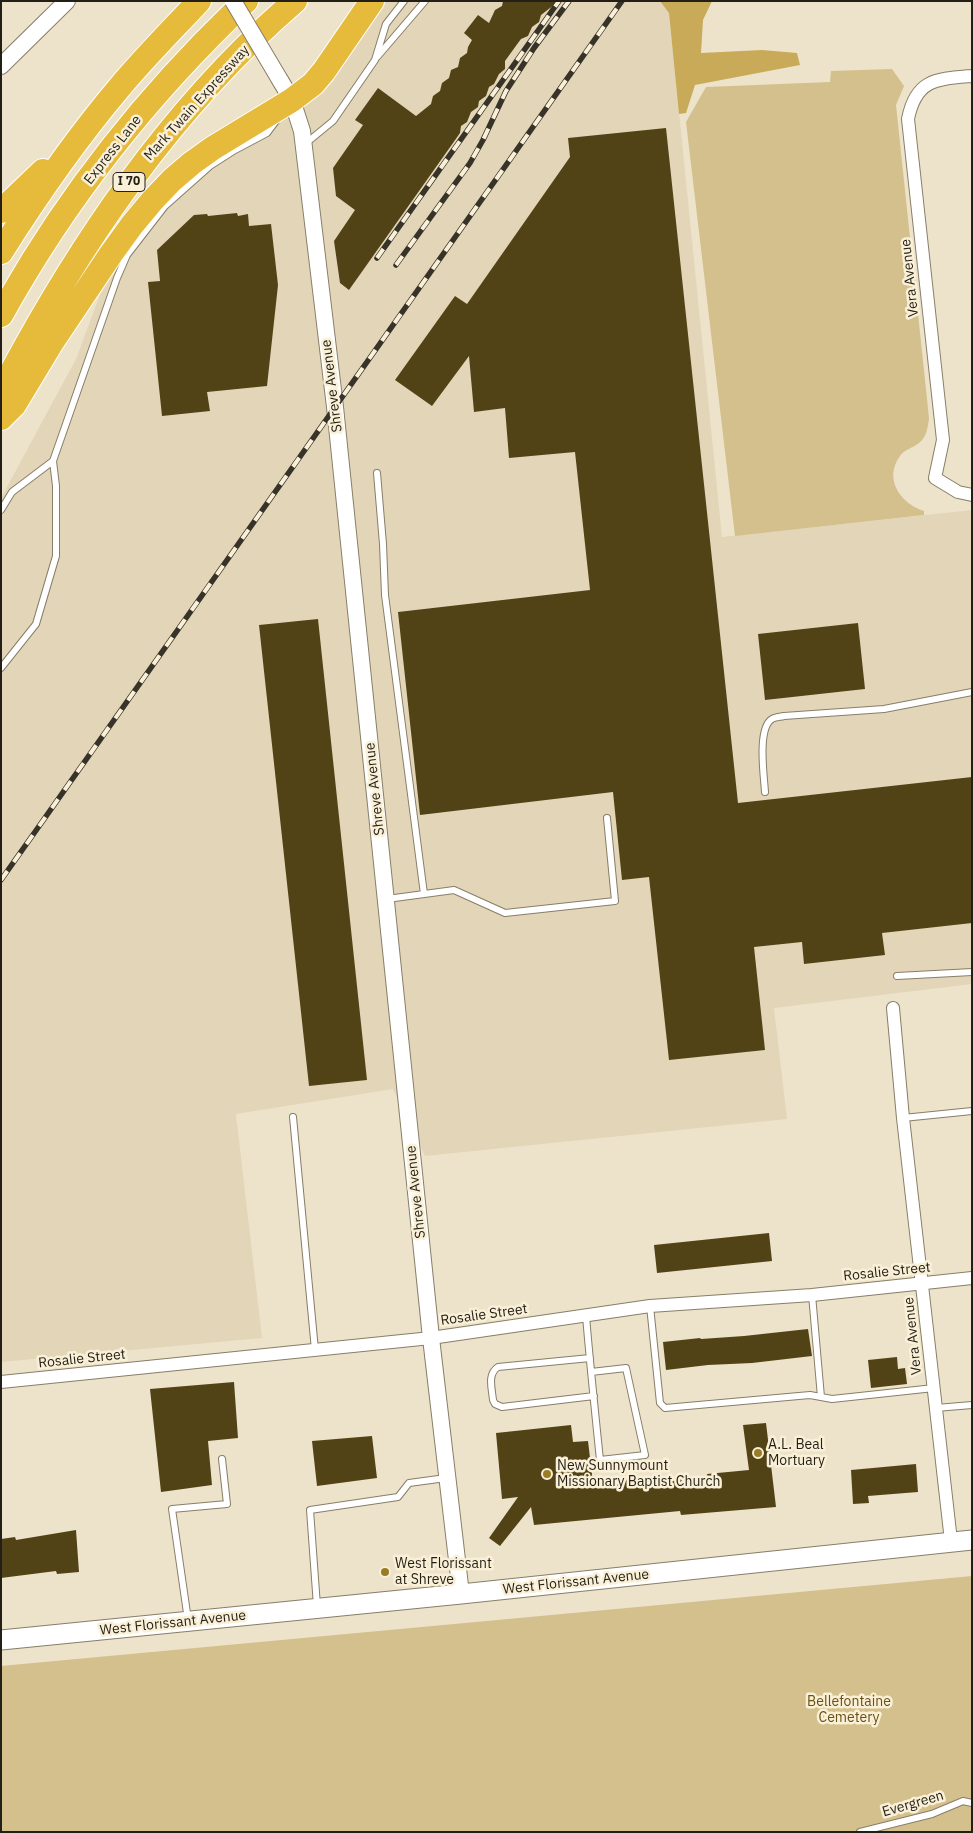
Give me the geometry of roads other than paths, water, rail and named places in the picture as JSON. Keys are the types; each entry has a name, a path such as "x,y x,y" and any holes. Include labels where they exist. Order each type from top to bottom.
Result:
{"highway":[{"path":"1,252 38,195 85,130 119,88 199,1"},
{"name":"Express Lane","path":"1,315 42,248 114,147 171,77 246,1"},
{"name":"Mark Twain Expressway","path":"1,392 67,273 128,183 195,101 242,51 295,1"},
{"path":"1,418 14,405 52,342 111,254 152,201 192,163 286,90 313,84 372,1"},
{"path":"1,211 85,130"}],"main road":[{"name":"West Florissant Avenue","path":"1,1640 318,1609 972,1540"}],"street":[{"path":"2,63 66,1"},
{"name":"Shreve Avenue","path":"234,1 286,90 302,131 304,145 335,407 431,1338 461,1594"},
{"name":"Vera Avenue","path":"972,76 944,79 923,86 912,101 908,119 943,440 935,478 958,492 972,495"},
{"name":"Vera Avenue","path":"893,1008 903,1118 951,1542"},
{"name":"Rosalie Street","path":"1,1382 431,1338 650,1306 812,1295 972,1278"}],"lane":[{"path":"375,60 386,24 404,1"},
{"path":"304,145 333,121 375,60 425,1"},
{"path":"1,668 36,624 56,556 56,486 53,461 117,278 127,255 164,206 210,166 267,133 286,90"},
{"path":"1,510 12,492 53,461"},
{"path":"377,473 385,595 424,894"},
{"path":"765,792 763,734 773,719 784,716 884,709 972,692"},
{"path":"386,900 454,890 505,913 615,901 607,818"},
{"path":"897,976 972,972"},
{"path":"903,1118 972,1112"},
{"path":"293,1117 315,1350"},
{"path":"812,1295 821,1397"},
{"path":"650,1306 660,1403 666,1408 810,1395 832,1400 934,1388"},
{"path":"586,1316 591,1372 600,1460 645,1455 626,1368 591,1372"},
{"path":"590,1358 498,1367 491,1376 493,1400 494,1404 502,1408 594,1396"},
{"path":"936,1408 972,1405"},
{"path":"188,1622 172,1510 227,1504 222,1459"},
{"path":"318,1609 310,1510 398,1497 409,1483 448,1478"},
{"name":"Evergreen","path":"860,1832 932,1814 963,1801 972,1803"}],"railway":[{"path":"377,258 559,1"},
{"path":"396,265 470,163 506,91 534,48 569,1"},
{"path":"1,880 622,1"}],"place":[{"name":"A.L. Beal Mortuary","path":"758,1453"},
{"name":"New Sunnymount Missionary Baptist Church","path":"547,1474"},
{"name":"West Florissant at Shreve","path":"385,1572"}],"park label":[{"name":"Bellefontaine Cemetery","path":"849,1710"}]}
